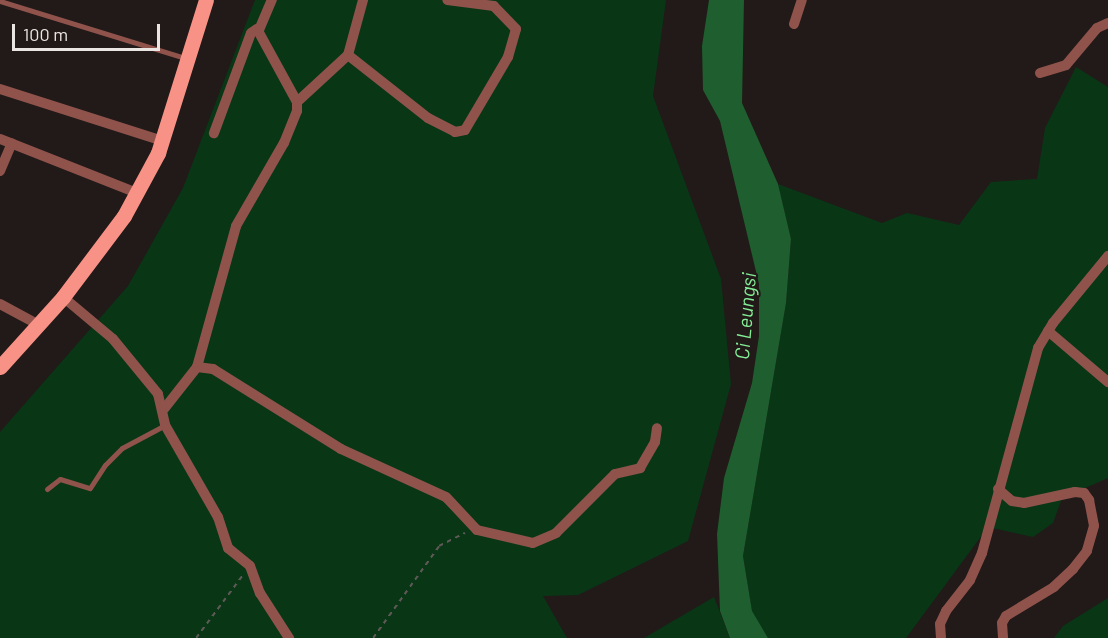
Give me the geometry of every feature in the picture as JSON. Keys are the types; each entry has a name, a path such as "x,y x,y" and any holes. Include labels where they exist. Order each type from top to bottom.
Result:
{"main road":[{"path":"0,367 63,297 112,234 137,193 163,141 206,0"}],"street":[{"path":"214,133 251,33 259,30 272,0"},
{"path":"297,102 348,55 363,0"},
{"path":"348,55 428,118 455,132 465,130 508,57 516,29 494,6 447,0"},
{"path":"794,24 802,0"},
{"path":"1040,73 1066,65 1097,28 1108,23"},
{"path":"164,409 197,367 236,226 284,143 294,121 297,102 259,30"},
{"path":"0,89 163,141"},
{"path":"0,139 137,193"},
{"path":"0,171 12,143"},
{"path":"941,638 940,624 946,611 970,580 982,553 1038,348 1048,331 1108,256"},
{"path":"63,297 130,357 158,394 164,409 165,426 213,506 228,548 250,566 260,593 288,638"},
{"path":"0,304 37,324"},
{"path":"1048,331 1108,382"},
{"path":"197,367 213,369 341,449 446,497 477,530 533,543 546,540 615,474 640,468 655,442 657,428"},
{"path":"998,489 1012,501 1024,503 1075,492 1084,494 1089,500 1094,526 1087,550 1073,569 1054,587 1006,616 1002,623 1003,638"}],"lane":[{"path":"0,1 189,59"},
{"path":"47,489 60,479 90,488 105,465 122,448 165,426"}],"path":[{"path":"373,638 444,541 477,530"},
{"path":"196,638 250,566"}],"shaded area":[{"path":"255,0 666,0 653,96 721,279 731,384 688,541 578,595 543,596 567,638 0,638 0,432 128,286 183,188"},
{"path":"709,0 744,0 742,103 778,184 791,239 786,303 743,556 752,611 768,638 730,638 720,611 717,534 724,478 752,383 759,336 759,284 720,121 703,90 702,46"},
{"path":"1076,67 1108,87 1108,478 1062,498 1053,523 1033,537 988,527 906,638 768,638 752,612 743,556 786,303 791,239 778,184 882,223 907,213 959,225 991,182 1037,179 1045,128"},
{"path":"714,597 730,638 644,638"},
{"path":"1108,598 1108,638 1054,638 1063,626"}],"water label":[{"name":"Ci Leungsi","path":"745,316"}]}
